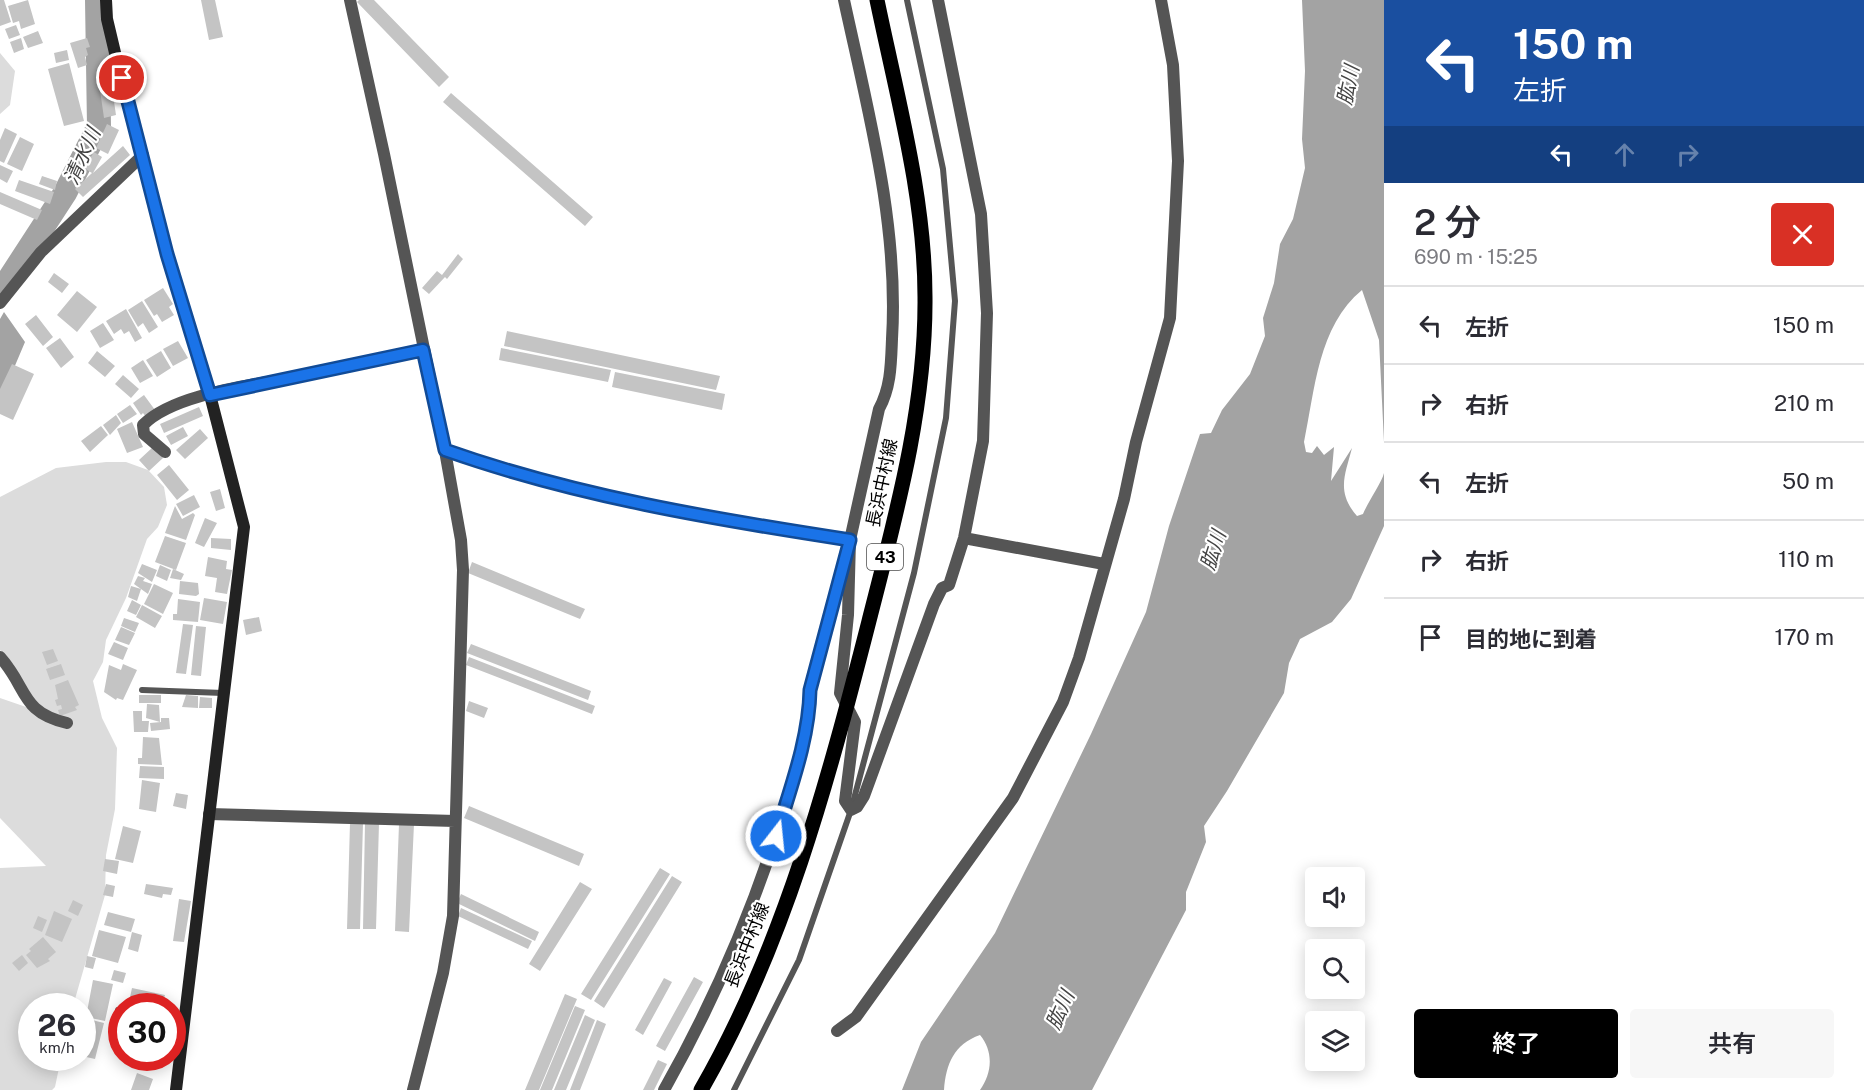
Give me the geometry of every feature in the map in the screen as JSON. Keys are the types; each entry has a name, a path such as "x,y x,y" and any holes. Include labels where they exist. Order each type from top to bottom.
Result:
{"main road":[{"name":"長浜中村線","path":"701,1090 724,1050 774,933 828,780 908,458 922,373 924,318 920,208 877,0"}],"street":[{"path":"106,0 107,18 167,254 210,395 244,528 209,814 182,993"},
{"path":"350,0 445,450 461,540 463,570 453,916 443,973 412,1090"},
{"path":"664,1090 710,1001 776,836 804,738 809,716 810,690 850,540 879,410 886,397 890,375 895,297 887,215 844,0"},
{"path":"850,540 848,615 840,693 855,722 845,801 851,810 857,807 864,796 934,604 942,588 949,585 964,538 983,441 987,313 981,214 938,0"},
{"path":"837,1031 856,1017 1013,798 1063,702 1079,658 1124,500 1136,442 1170,318 1178,161 1173,66 1161,0"},
{"path":"0,303 41,252 143,155"},
{"path":"165,452 144,434 143,425 150,417 167,409 210,395 423,350"},
{"path":"445,450 525,476 650,504 742,524 850,540"},
{"path":"964,538 1104,564"},
{"path":"0,657 20,682 24,697 30,704 49,718 68,723"},
{"path":"209,814 455,821"},
{"path":"176,1090 177,1071"}],"lane":[{"path":"734,1090 799,960 851,810 914,573 946,418 955,301 943,170 908,0"},
{"path":"142,690 223,693"}],"shaded area":[{"path":"0,53 15,71 10,105 0,114"},
{"path":"126,462 148,470 164,487 167,505 158,527 147,539 126,598 106,640 103,662 93,681 102,718 117,748 115,809 106,855 105,895 77,993 18,993 18,1071 58,1071 55,1087 52,1090 0,1090 0,868 46,866 0,818 0,698 29,708 14,665 0,650 0,497 56,468"}],"water":[{"name":"肱川","path":"1302,0 1384,0 1384,442 1379,340 1362,290 1347,305 1327,340 1304,442 1306,452 1312,453 1317,446 1324,455 1334,447 1331,481 1352,448 1345,475 1344,491 1350,507 1357,516 1363,514 1384,473 1384,526 1351,599 1332,622 1300,639 1289,663 1284,693 1204,826 1206,842 1186,892 1186,910 1092,1090 980,1090 987,1077 990,1062 988,1048 980,1035 964,1044 953,1056 949,1064 944,1090 902,1090 921,1042 995,933 1091,734 1146,612 1169,526 1200,434 1211,433 1222,410 1250,374 1265,336 1263,318 1274,283 1280,244 1293,219 1305,168 1302,139 1305,71"},
{"path":"4,312 25,342 0,401 0,319"}],"building":[{"path":"0,0 4,0 11,22 0,26"},
{"path":"28,0 35,24 21,29 19,21 13,23 8,6"},
{"path":"201,0 215,0 223,37 209,40"},
{"path":"374,0 449,77 439,87 357,2"},
{"path":"16,25 20,35 9,39 5,29"},
{"path":"38,31 43,43 28,48 23,37"},
{"path":"21,38 24,49 14,53 10,42"},
{"path":"87,38 90,47 86,48 87,65 78,68 70,43"},
{"path":"67,50 69,60 56,63 54,53"},
{"path":"69,63 84,121 64,126 48,69"},
{"path":"112,88 116,115 104,118 100,90"},
{"path":"451,93 593,217 585,226 443,102"},
{"path":"107,124 119,130 108,154 96,148"},
{"path":"5,128 17,134 4,163 0,161 0,140"},
{"path":"20,137 34,144 22,171 7,164"},
{"path":"123,146 130,155 83,197 75,189 92,173 84,168 94,152 102,157 93,173"},
{"path":"0,165 13,171 7,183 0,179"},
{"path":"42,176 57,181 55,190 39,184"},
{"path":"19,180 54,192 50,204 15,191"},
{"path":"0,192 42,210 37,220 0,204"},
{"path":"458,254 463,259 447,279 445,277 429,294 422,288 437,271 442,275"},
{"path":"54,273 69,284 62,293 48,282"},
{"path":"163,288 173,304 169,307 174,315 162,322 157,314 154,316 144,300"},
{"path":"77,291 97,307 77,332 57,315"},
{"path":"142,301 158,327 149,333 143,323 138,327 128,310"},
{"path":"126,309 142,338 135,342 129,331 124,334 121,329 114,334 106,321"},
{"path":"36,315 53,337 43,346 25,324"},
{"path":"103,323 114,340 100,348 90,331"},
{"path":"507,331 720,376 716,390 504,346"},
{"path":"60,338 74,357 61,368 46,348"},
{"path":"178,341 188,358 173,366 163,349"},
{"path":"501,348 611,370 608,382 499,360"},
{"path":"97,351 115,366 105,377 88,363"},
{"path":"161,351 171,368 157,377 146,360"},
{"path":"143,360 153,376 140,383 131,368"},
{"path":"12,364 34,374 13,420 0,414 0,389"},
{"path":"615,372 725,394 722,410 612,387"},
{"path":"123,375 139,389 131,398 115,384"},
{"path":"144,395 155,410 146,417 143,413 141,415 133,403"},
{"path":"130,405 137,414 123,423 117,414"},
{"path":"199,407 203,416 164,433 160,424"},
{"path":"116,415 121,423 110,435 103,425"},
{"path":"132,422 143,447 127,453 117,429"},
{"path":"101,426 108,435 90,452 81,441"},
{"path":"183,427 188,436 171,445 166,436"},
{"path":"200,429 208,438 185,459 176,450"},
{"path":"153,447 163,458 149,471 139,460"},
{"path":"169,465 189,490 177,500 157,475"},
{"path":"220,489 225,508 216,511 210,492"},
{"path":"194,495 200,507 183,516 176,504"},
{"path":"175,506 182,519 193,513 195,515 186,540 165,533"},
{"path":"205,518 217,523 204,547 195,543"},
{"path":"165,536 186,543 176,570 155,562"},
{"path":"211,538 231,539 231,550 211,548"},
{"path":"208,557 227,561 226,569 232,570 227,594 215,592 217,578 205,576"},
{"path":"472,562 585,609 580,619 468,573"},
{"path":"142,564 157,570 152,582 138,573"},
{"path":"160,565 171,570 167,581 156,576"},
{"path":"173,569 184,574 181,580 170,578"},
{"path":"138,576 145,578 143,581 152,584 148,594 134,584"},
{"path":"180,581 198,583 199,594 196,596 179,594"},
{"path":"154,584 173,593 163,614 144,604"},
{"path":"131,586 141,589 137,601 128,597"},
{"path":"204,598 227,602 223,624 200,620"},
{"path":"178,599 200,602 198,622 173,620 173,614 177,614"},
{"path":"132,600 141,605 136,615 127,611"},
{"path":"142,605 162,616 155,628 136,617"},
{"path":"259,617 262,631 246,635 243,620"},
{"path":"124,618 139,623 135,632 121,626"},
{"path":"183,624 193,625 186,674 176,673"},
{"path":"196,626 206,627 201,676 191,675"},
{"path":"121,627 135,633 129,645 115,640"},
{"path":"114,642 128,648 123,660 108,654"},
{"path":"471,644 591,691 588,700 467,653"},
{"path":"53,649 58,661 47,665 42,652"},
{"path":"469,657 595,706 592,714 466,665"},
{"path":"61,664 65,675 50,680 46,669"},
{"path":"123,664 137,670 123,700 117,698 116,700 104,692 109,665 121,670"},
{"path":"68,680 79,705 75,707 77,710 60,716 58,710 62,709 61,705 57,706 55,700 58,699 55,685"},
{"path":"139,695 161,695 161,703 139,703"},
{"path":"186,695 198,696 198,708 182,707"},
{"path":"200,697 212,698 212,708 199,708"},
{"path":"469,701 488,708 484,718 466,711"},
{"path":"147,704 159,705 160,722 146,718"},
{"path":"133,711 142,711 142,721 149,721 148,732 134,732"},
{"path":"161,718 169,718 170,729 151,731 150,723 161,722"},
{"path":"143,737 159,738 162,765 138,764 138,758 142,758"},
{"path":"140,766 164,767 164,779 139,778"},
{"path":"142,780 160,783 156,812 139,809"},
{"path":"176,793 188,795 186,809 173,806"},
{"path":"469,806 584,854 579,866 464,818"},
{"path":"350,823 363,823 360,929 347,929"},
{"path":"365,823 379,823 376,929 363,929"},
{"path":"399,824 414,824 409,932 395,931"},
{"path":"123,826 141,831 133,863 115,859"},
{"path":"105,859 119,861 117,874 103,871"},
{"path":"660,868 670,874 591,1000 581,994"},
{"path":"672,876 682,882 604,1008 594,1001"},
{"path":"580,882 592,889 540,971 529,964"},
{"path":"106,884 115,886 113,897 103,895"},
{"path":"146,884 173,888 171,895 163,894 162,898 144,894"},
{"path":"461,894 539,932 535,941 457,903"},
{"path":"179,899 191,901 184,942 173,941"},
{"path":"73,900 83,905 78,916 68,911"},
{"path":"461,908 532,941 528,949 458,916"},
{"path":"54,911 72,919 62,942 45,935"},
{"path":"108,912 135,919 131,932 104,925"},
{"path":"38,916 47,920 42,932 33,928"},
{"path":"99,930 126,937 118,963 92,956"},
{"path":"132,932 142,935 138,952 128,949"},
{"path":"43,937 56,952 48,959 50,961 37,968 26,955 31,951 29,949"},
{"path":"22,955 28,963 19,971 12,963"},
{"path":"87,956 96,958 93,969 85,967"},
{"path":"114,970 126,973 123,983 111,980"},
{"path":"694,977 703,982 665,1051 656,1046"},
{"path":"664,978 672,982 643,1035 635,1030"},
{"path":"93,980 113,984 111,993 108,993 105,1021 96,1019 96,993 91,993"},
{"path":"132,988 156,993 131,993"},
{"path":"565,994 577,999 539,1090 525,1090"},
{"path":"575,1006 585,1010 552,1090 540,1090"},
{"path":"585,1015 595,1020 566,1090 554,1090"},
{"path":"597,1020 606,1024 580,1090 570,1090"},
{"path":"96,1021 104,1023 96,1055"},
{"path":"658,1060 667,1064 654,1090 643,1090"},
{"path":"137,1073 153,1079 149,1090 131,1090"}],"waterway":[{"name":"清水川","path":"0,293 65,193 99,126 97,0"}],"route":[{"path":"122,78 167,254 210,395 423,350 445,450 525,476 650,504 742,524 850,540 810,690 809,716 804,738 776,836"}]}
